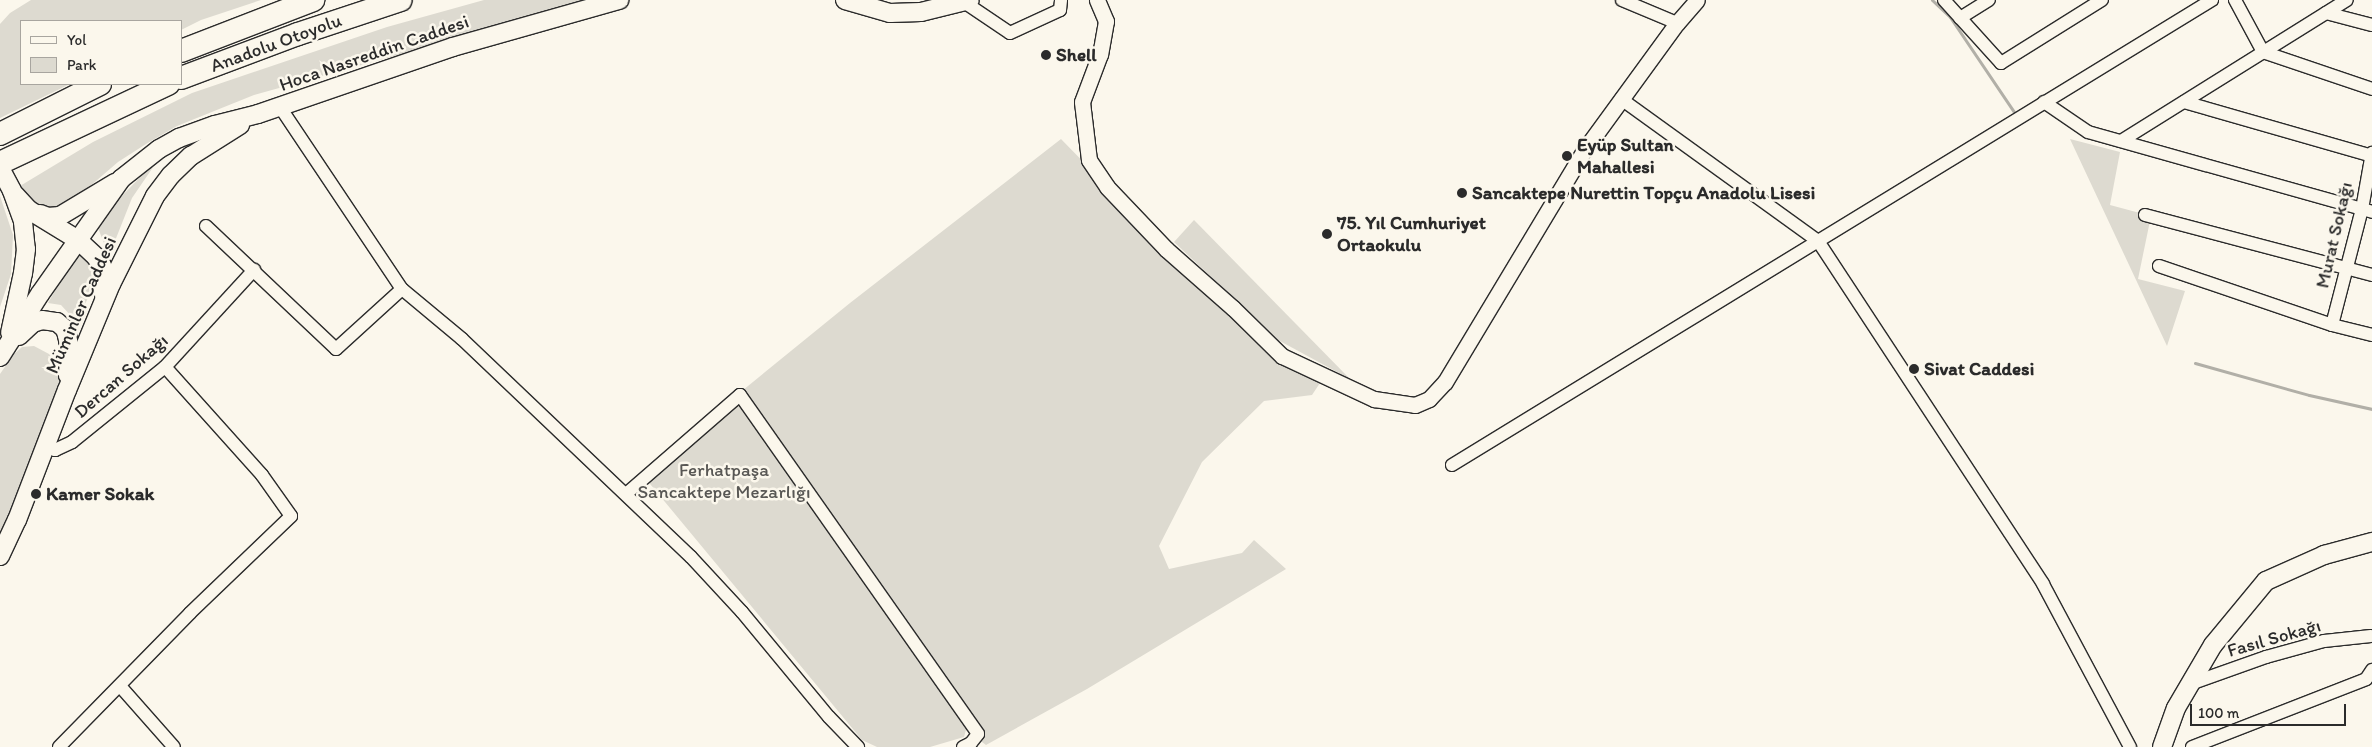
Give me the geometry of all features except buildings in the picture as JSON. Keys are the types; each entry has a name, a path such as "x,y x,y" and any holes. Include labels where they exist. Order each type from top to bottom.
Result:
{"highway":[{"name":"Anadolu Otoyolu","path":"182,51 313,0"},
{"name":"Anadolu Otoyolu","path":"182,78 298,34 401,0"},
{"path":"0,134 98,85"},
{"path":"0,163 166,85"},
{"path":"0,168 25,150"}],"main road":[{"name":"Hoca Nasreddin Caddesi","path":"258,114 453,47 619,0"},
{"path":"845,0 890,13 921,12 967,1"},
{"path":"29,210 48,217 60,216 121,179 159,149 179,138 215,124 258,114"},
{"name":"Müminler Caddesi","path":"0,556 17,520 44,446 104,301 139,225 155,196 171,175 191,156 258,114"},
{"path":"0,168 12,191 23,222 26,249 23,273 3,353"},
{"path":"3,353 121,179"},
{"path":"12,191 29,210 78,240 96,257 102,266 104,301"},
{"path":"3,353 33,323 42,320 57,322 65,329 70,350 67,390"},
{"path":"2162,747 2176,708 2213,645 2266,581 2324,555 2372,542"}],"street":[{"path":"967,1 1010,33 1060,10 1061,0"},
{"path":"1097,0 1106,22 1100,54 1082,102 1089,160 1107,187 1166,249 1233,308 1282,356 1374,399 1415,405 1424,402 1439,390 1565,181 1621,99 1696,0"},
{"path":"1622,0 1677,23"},
{"path":"1944,0 2001,63 2102,0"},
{"path":"1960,18 1989,0"},
{"path":"1452,464 2212,0"},
{"path":"2235,0 2263,52 2372,89"},
{"path":"2121,141 2347,0"},
{"path":"2326,13 2372,25"},
{"path":"1621,99 1818,241 2043,584 2130,747"},
{"path":"2044,102 2088,132 2367,211"},
{"path":"2184,102 2372,155"},
{"path":"280,107 402,289 462,339 691,557 735,605 829,717 858,747"},
{"name":"Murat Sokağı","path":"2332,325 2346,269 2367,211 2372,155"},
{"path":"2145,215 2372,275"},
{"path":"206,226 336,350 402,289"},
{"path":"2159,266 2332,325 2372,335"},
{"name":"Dercan Sokağı","path":"44,446 55,450 72,442 165,367 254,270"},
{"path":"59,747 190,613 290,516 262,475 165,367"},
{"path":"626,494 740,395 978,734 971,743 963,747"},
{"name":"Fasıl Sokağı","path":"2190,684 2266,657 2324,641 2372,636"},
{"path":"2192,747 2366,680 2372,670"},
{"path":"120,686 174,747"}],"green space":[{"path":"31,0 261,0 201,20 182,30 182,20 20,20 20,85 68,85 0,118 0,24 10,13"},
{"path":"484,0 595,0 254,95 177,126 146,144 118,162 67,206 55,211 31,202 20,186 93,142 192,93 387,27"},
{"name":"Ferhatpaşa Sancaktepe Mezarlığı","path":"1061,139 1267,350 1320,383 1312,395 1264,401 1202,462 1159,546 1169,569 1242,553 1254,540 1286,569 1087,689 986,745 966,730 964,737 930,747 877,747 862,740 641,473 850,303"},
{"path":"2070,139 2120,152 2110,205 2151,216 2138,279 2185,291 2167,346"},
{"path":"160,157 132,198 109,256 98,228 99,223 114,204"},
{"path":"0,196 13,235 11,274 0,307"},
{"path":"1194,220 1350,379 1278,340 1174,242"},
{"path":"80,247 93,259 96,283 77,319 72,317 61,305 48,303"},
{"path":"34,346 49,354 58,363 61,378 12,516 0,541 0,374 13,355 22,347"}],"waterway":[{"path":"1932,0 1950,17 2014,112"},
{"path":"2195,363 2309,395 2372,409"}],"place":[{"name":"Shell","path":"1046,55"},
{"name":"Eyüp Sultan Mahallesi","path":"1567,156"},
{"name":"Sancaktepe Nurettin Topçu Anadolu Lisesi","path":"1462,193"},
{"name":"75. Yıl Cumhuriyet Ortaokulu","path":"1327,234"},
{"name":"Sivat Caddesi","path":"1914,369"},
{"name":"Kamer Sokak","path":"36,494"}]}
